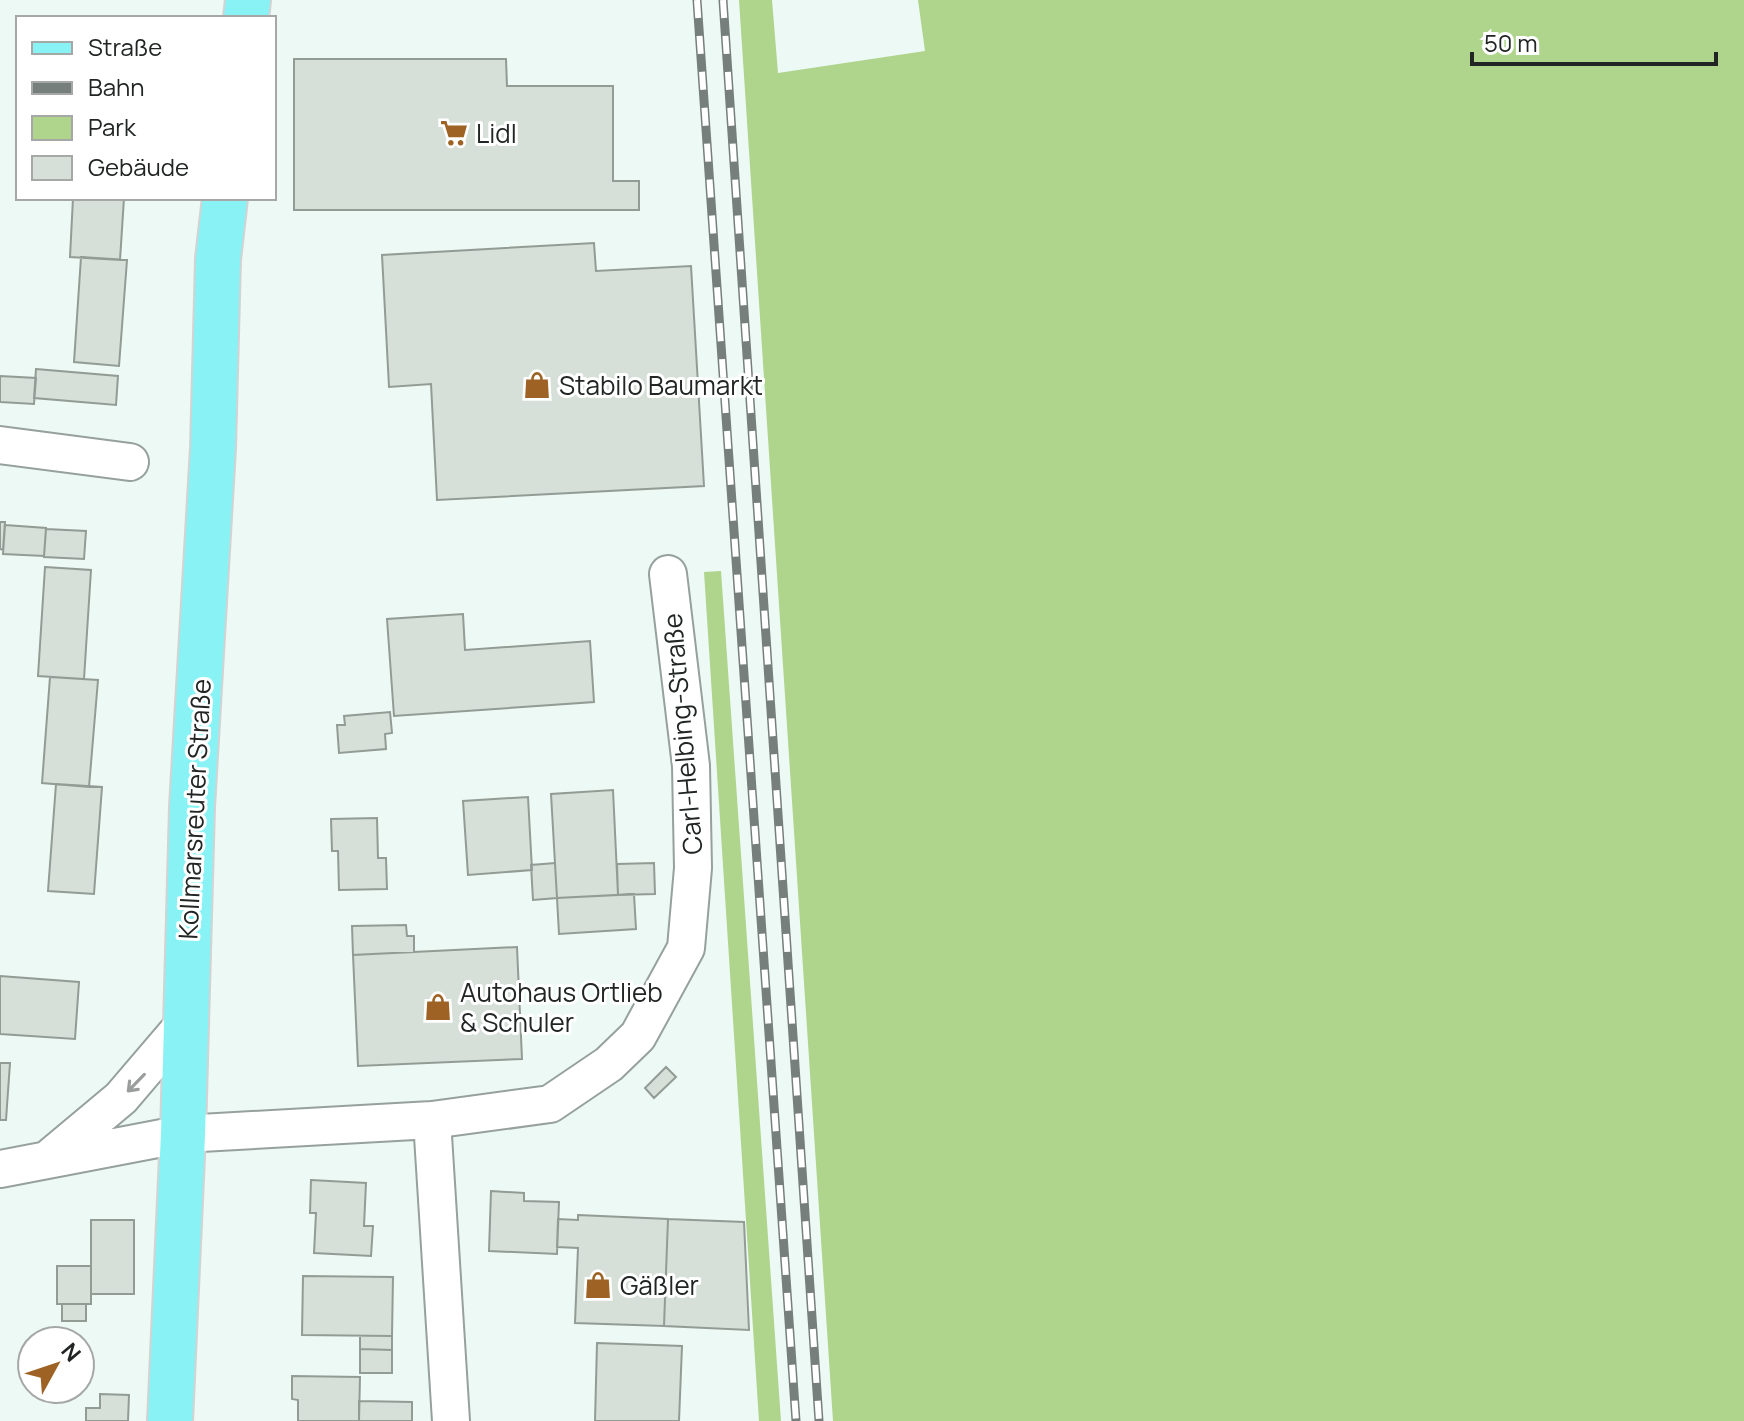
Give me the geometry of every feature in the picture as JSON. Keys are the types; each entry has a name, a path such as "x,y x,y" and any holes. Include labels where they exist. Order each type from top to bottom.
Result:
{"main road":[{"name":"Kollmarsreuter Straße","path":"170,1421 183,1134 192,807 213,448 218,259 225,200"}],"street":[{"path":"0,445 130,462"},
{"name":"Carl-Helbing-Straße","path":"0,1169 183,1134 432,1120 550,1104 609,1064 638,1036 686,948 693,868 691,766 668,574"},
{"path":"47,1160 121,1098 185,1023"},
{"path":"432,1120 451,1421"}],"green space":[{"path":"739,0 772,0 778,73 925,51 918,0 1744,0 1744,1421 833,1421"},
{"path":"721,571 781,1421 759,1421 704,572"}],"building":[{"name":"Lidl","path":"294,59 506,59 507,86 613,86 613,181 639,181 639,210 294,210"},
{"path":"73,200 124,200 120,260 70,257"},
{"path":"594,243 596,271 691,266 704,486 437,500 431,384 389,387 382,255"},
{"path":"81,257 127,260 119,366 74,362"},
{"path":"36,369 118,376 116,405 34,398"},
{"path":"0,376 36,378 34,404 0,402"},
{"path":"0,522 5,522 3,550 0,549"},
{"path":"5,525 46,528 44,556 3,554"},
{"path":"46,529 86,531 84,559 44,557"},
{"path":"45,567 91,570 84,679 38,676"},
{"path":"463,614 465,650 590,641 594,702 394,716 387,619"},
{"path":"50,677 98,680 89,787 42,783"},
{"path":"390,712 392,733 385,734 386,749 339,753 337,725 345,725 344,716"},
{"path":"56,784 102,787 94,894 48,891"},
{"path":"613,790 618,895 557,898 551,794"},
{"path":"528,797 532,870 468,875 463,801"},
{"path":"377,818 378,858 386,858 387,889 339,890 338,851 332,851 331,819"},
{"path":"555,863 557,898 533,900 531,865"},
{"path":"654,863 655,894 618,895 617,864"},
{"path":"634,894 636,929 559,934 557,898"},
{"path":"406,925 407,936 414,936 414,952 353,955 352,926"},
{"name":"Autohaus Ortlieb & Schuler","path":"517,947 522,1059 358,1066 353,955"},
{"path":"0,976 79,982 75,1039 0,1034"},
{"path":"0,1063 10,1063 6,1120 0,1120"},
{"path":"666,1067 676,1077 654,1098 645,1088"},
{"path":"311,1180 366,1183 364,1226 373,1226 371,1256 314,1253 316,1213 310,1213"},
{"path":"491,1191 524,1193 524,1201 559,1202 557,1254 489,1251"},
{"path":"578,1215 668,1219 664,1326 575,1323 578,1248 557,1247 558,1219 578,1220"},
{"path":"668,1219 744,1222 749,1330 664,1326"},
{"path":"91,1220 134,1220 134,1294 91,1294"},
{"path":"57,1266 91,1266 91,1304 57,1304"},
{"path":"303,1276 393,1277 392,1336 302,1335"},
{"path":"62,1304 86,1304 86,1321 62,1321"},
{"path":"360,1336 392,1336 392,1350 360,1349"},
{"path":"597,1343 682,1346 679,1421 595,1421"},
{"path":"360,1349 392,1350 392,1373 360,1373"},
{"path":"292,1376 360,1377 359,1421 298,1421 298,1400 292,1399"},
{"path":"100,1394 129,1395 128,1421 86,1421 86,1408 100,1408"},
{"path":"359,1401 412,1402 412,1421 359,1421"}],"railway":[{"path":"697,0 796,1421"},
{"path":"723,0 819,1421"}],"place":[{"name":"Lidl","path":"454,133"},
{"name":"Stabilo Baumarkt","path":"537,385"},
{"name":"Autohaus Ortlieb & Schuler","path":"438,1007"},
{"name":"Gäßler","path":"598,1285"}]}
